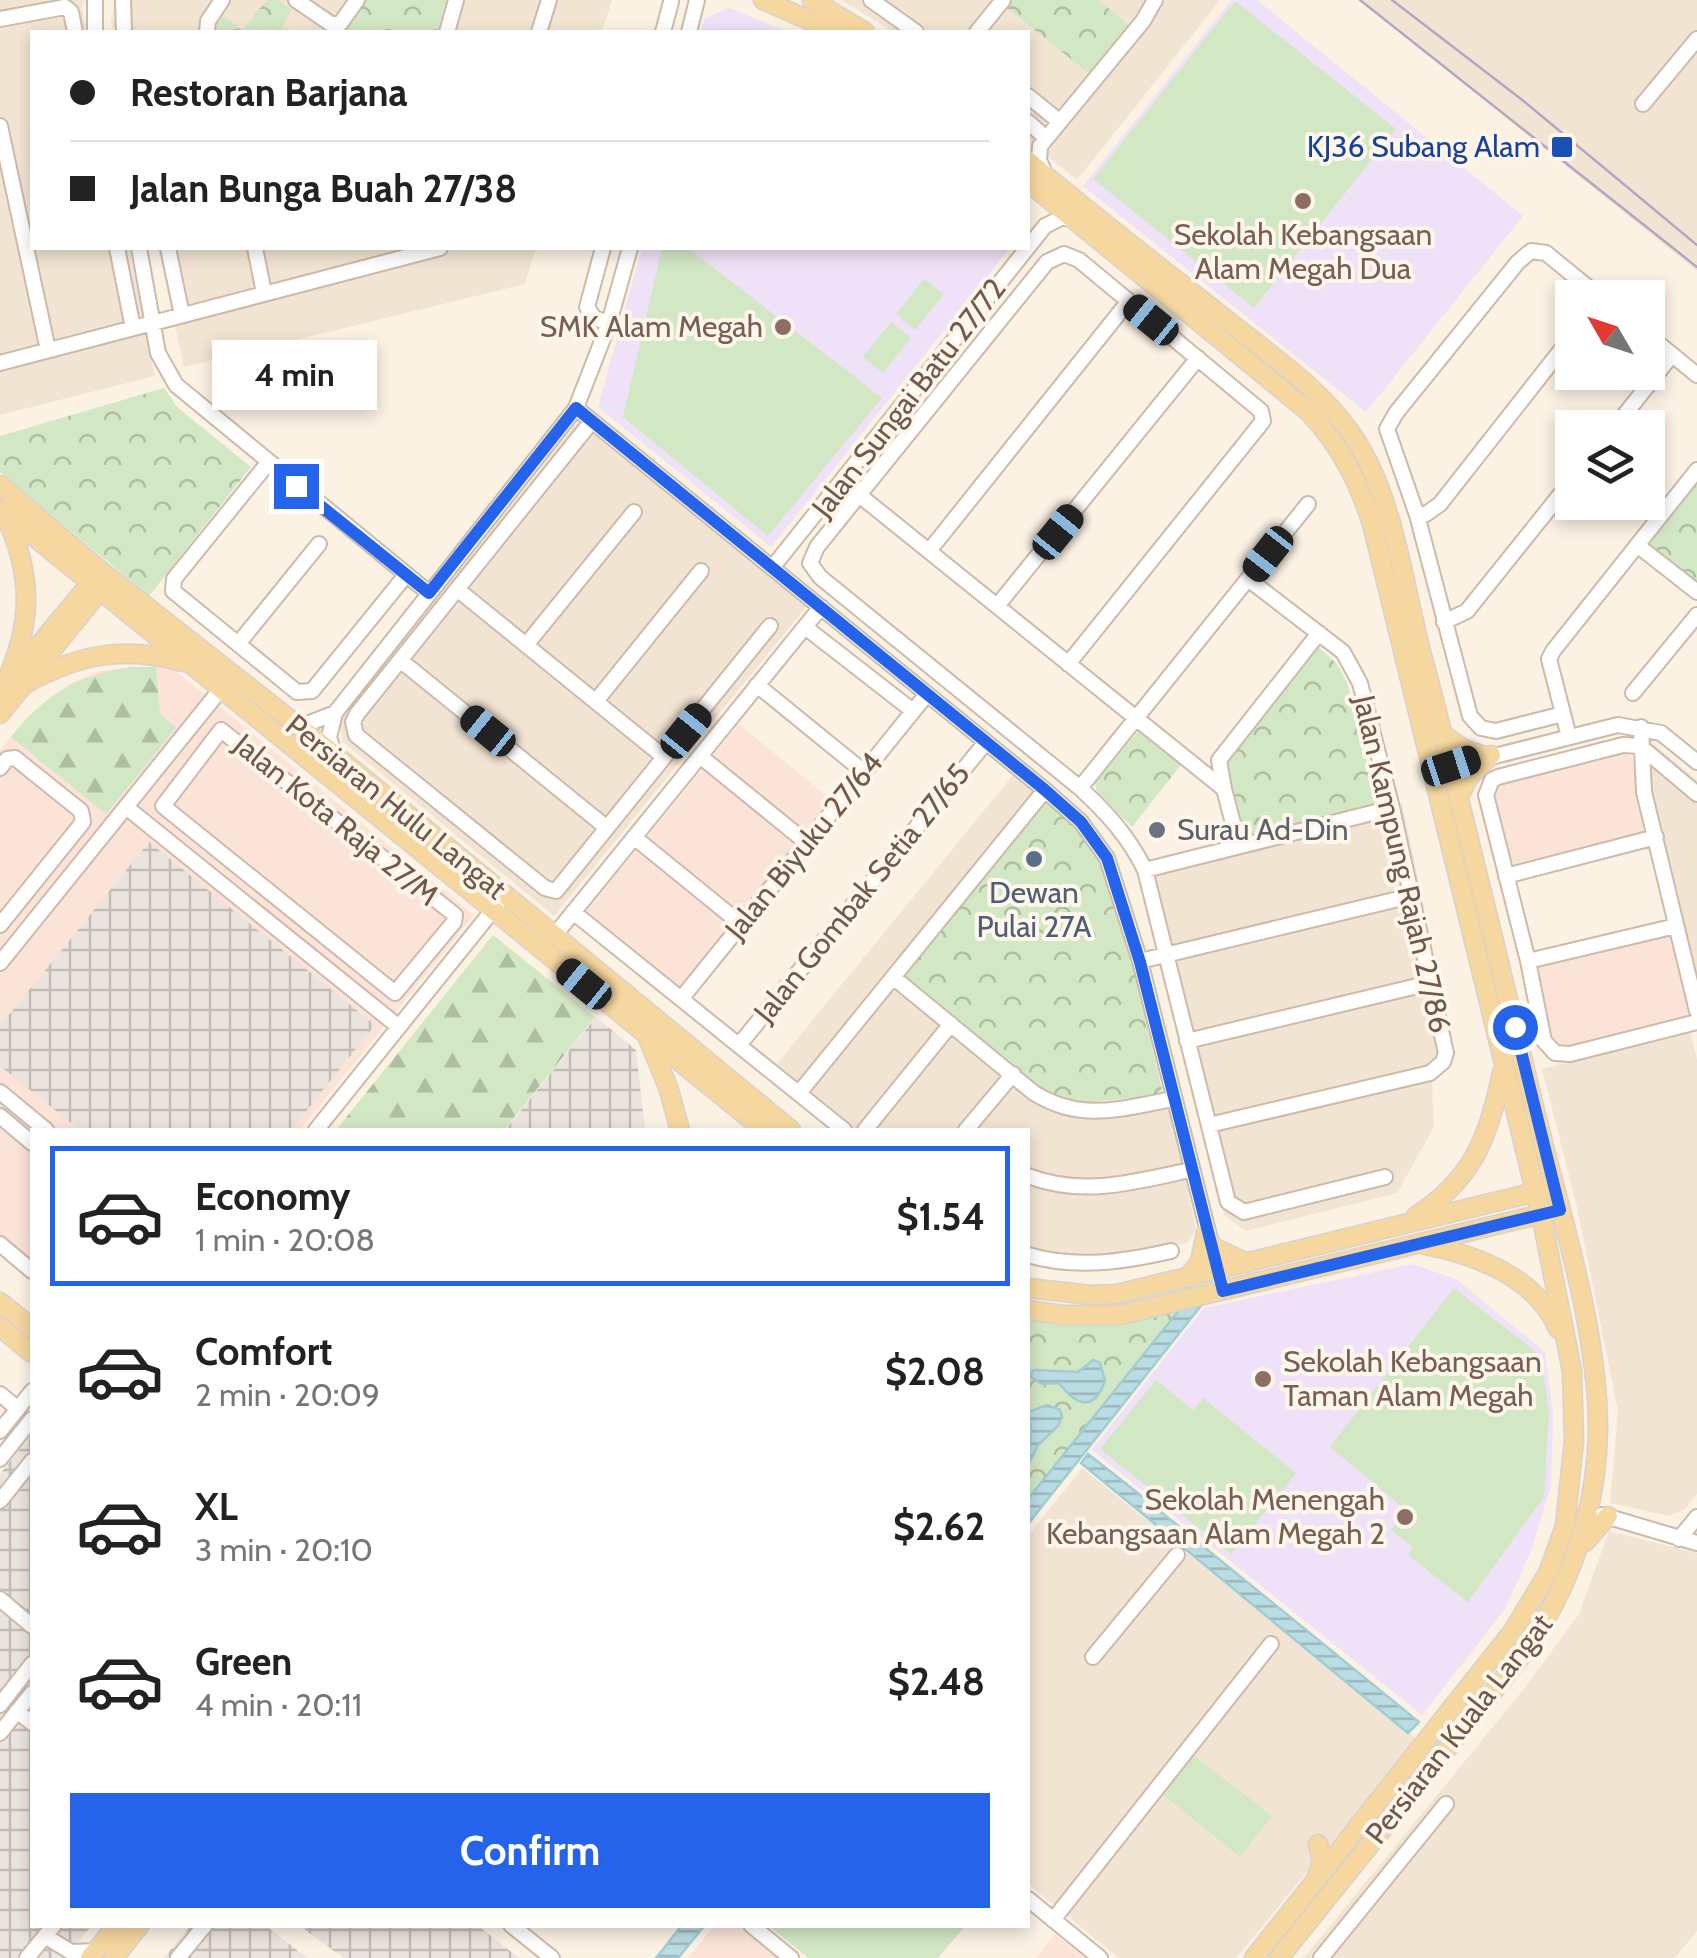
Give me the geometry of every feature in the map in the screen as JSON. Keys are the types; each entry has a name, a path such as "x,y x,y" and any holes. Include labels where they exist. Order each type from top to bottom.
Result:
{"main road":[{"path":"763,0 831,30"},
{"path":"812,0 862,30"},
{"name":"Persiaran Kuala Langat","path":"1039,185 1072,218 1308,412 1348,461 1372,524 1540,1214 1572,1371 1574,1440 1569,1504 1548,1574 1513,1631 1254,1958"},
{"name":"Persiaran Kuala Langat","path":"1039,185 1295,374 1337,415 1373,472 1444,735 1560,1210 1595,1378 1598,1432 1594,1483 1603,1515 1576,1552 1539,1633 1278,1958"},
{"name":"Persiaran Hulu Langat","path":"0,484 192,665 499,903 554,936 774,1127"},
{"path":"0,692 22,640 26,603 23,562 2,510"},
{"name":"Persiaran Hulu Langat","path":"2,510 338,758 646,1033 774,1127"},
{"path":"0,714 101,581"},
{"path":"0,692 101,581"},
{"path":"25,684 68,662 118,652 160,656 192,665"},
{"path":"1416,708 1432,748 1451,766 1441,780 1444,824"},
{"path":"1444,735 1464,749 1487,756 1458,798"},
{"path":"646,1033 679,1128"},
{"path":"1398,1226 1451,1190 1475,1159 1496,1103 1504,1065"},
{"path":"1030,1288 1117,1294 1554,1188"},
{"path":"1030,1310 1062,1315 1120,1315 1560,1210"},
{"path":"1207,1237 1215,1248 1246,1263"},
{"path":"1186,1278 1200,1262 1207,1237"},
{"path":"1415,1243 1471,1256 1508,1274 1554,1319 1566,1348"},
{"path":"0,1302 30,1326"},
{"path":"4,1332 30,1352"},
{"path":"1556,1554 1603,1515 1570,1480"},
{"path":"1315,1882 1322,1861 1320,1846 1343,1844 1350,1838"},
{"path":"106,1956 117,1928"},
{"path":"106,1956 137,1928"}],"street":[{"path":"95,0 96,30"},
{"path":"123,0 124,30"},
{"path":"208,30 208,21 222,0"},
{"path":"296,0 331,24 340,24 357,0"},
{"path":"448,30 456,0"},
{"path":"539,30 548,0"},
{"path":"689,30 698,0"},
{"path":"870,0 913,30"},
{"path":"979,30 1003,0"},
{"path":"1045,226 1048,209 1039,185 1038,144 1143,21 1155,0"},
{"path":"664,30 672,2"},
{"path":"0,19 65,6 71,12 75,30"},
{"path":"1643,104 1697,40"},
{"path":"1030,98 1060,122"},
{"path":"0,126 48,350"},
{"path":"1045,226 1061,218 1072,218"},
{"name":"Jalan Sungai Batu 27/72","path":"1030,245 1045,226"},
{"path":"118,250 133,328"},
{"path":"139,250 158,352 176,385 429,593"},
{"path":"168,250 182,315"},
{"path":"255,250 264,294"},
{"path":"0,363 432,250"},
{"path":"602,250 587,307 594,318 610,322"},
{"path":"338,758 329,744 335,712 576,408 610,322 629,250"},
{"name":"Jalan Sungai Batu 27/72","path":"772,568 1026,250"},
{"path":"1564,714 1496,731 1481,728 1466,708 1417,515 1387,436 1390,420 1531,250 1546,253 1578,280"},
{"path":"1068,664 1263,421 1262,411 1072,255 1056,256 1047,262 812,554 814,571 1080,788 1120,829 1144,870 1225,1195 1234,1208 1244,1212 1385,1177"},
{"path":"929,551 1128,302"},
{"path":"1665,349 1697,374"},
{"path":"1628,410 1672,355"},
{"path":"997,606 1198,358"},
{"path":"1417,515 1440,504 1555,358"},
{"path":"591,376 590,405 597,425"},
{"path":"576,408 1081,822 1107,858 1140,962 1223,1291"},
{"path":"597,425 357,714 353,722 356,735 545,888 556,891 770,626"},
{"path":"268,463 174,579 173,591 238,644 298,692 312,691 406,575"},
{"path":"1569,737 1549,660 1697,470"},
{"path":"843,482 1224,789"},
{"path":"1444,622 1467,611 1555,501"},
{"path":"1080,788 1308,504"},
{"path":"526,645 634,512"},
{"path":"238,644 319,544"},
{"path":"1637,545 1697,592"},
{"path":"596,701 701,571"},
{"name":"Jalan Kampung Rajah 27/86","path":"1208,1125 1430,1073 1443,1062 1446,1052 1360,683 1343,652 1248,579"},
{"path":"458,589 664,757"},
{"path":"554,936 821,608"},
{"path":"1632,694 1697,615"},
{"path":"805,627 913,712"},
{"path":"1239,846 1220,760 1319,633"},
{"path":"400,660 607,828"},
{"path":"758,685 864,772"},
{"path":"0,963 222,689"},
{"name":"Jalan Biyuku 27/64","path":"682,998 927,694"},
{"path":"294,724 307,724 335,712"},
{"path":"1451,766 1618,725 1661,733 1695,756"},
{"path":"1641,727 1644,792 1697,1012"},
{"name":"Jalan Kota Raja 27/M","path":"230,862 166,810 164,802 216,734 224,730 455,915 454,922 397,992 326,939"},
{"name":"Jalan Gombak Setia 27/65","path":"739,1045 986,742"},
{"path":"1697,794 1640,746 1623,745 1498,777 1486,795 1544,1041 1555,1053 1570,1054 1697,1022"},
{"path":"700,756 807,843"},
{"path":"0,768 8,759 16,758 83,815 84,822 0,925"},
{"path":"639,789 660,806"},
{"path":"799,1093 1045,790"},
{"path":"126,807 398,1027"},
{"path":"1144,870 1392,808"},
{"path":"634,837 742,924"},
{"path":"1506,876 1656,837"},
{"path":"67,842 86,857"},
{"path":"216,880 230,862 326,939 312,956"},
{"path":"1140,962 1411,896"},
{"path":"318,1128 499,903"},
{"path":"573,912 842,1128"},
{"path":"1528,961 1676,926"},
{"path":"426,955 444,970"},
{"path":"893,977 1044,1100 1074,1112 1101,1112 1174,1100"},
{"path":"1187,1041 1430,984"},
{"path":"867,1128 951,1024"},
{"path":"968,1128 1013,1074"},
{"path":"0,1092 44,1128"},
{"path":"14,1128 26,1113"},
{"path":"0,1116 30,1140"},
{"path":"1030,1177 1090,1188 1190,1170"},
{"path":"0,1244 30,1269"},
{"path":"1030,1255 1090,1264 1171,1251"},
{"path":"0,1394 18,1409"},
{"path":"0,1431 30,1394"},
{"path":"0,1459 30,1422"},
{"path":"0,1500 30,1463"},
{"path":"1603,1515 1697,1543"},
{"path":"1679,1538 1697,1517"},
{"path":"1093,1658 1176,1556"},
{"path":"0,1599 30,1624"},
{"path":"1054,1920 1271,1644"},
{"path":"0,1705 30,1667"},
{"path":"0,1733 30,1695"},
{"path":"18,1711 30,1721"},
{"path":"1321,1958 1446,1804"},
{"path":"1030,1900 1095,1956"},
{"path":"178,1958 203,1928"},
{"path":"515,1928 552,1958"},
{"path":"755,1928 791,1958"},
{"path":"31,1957 50,1930 70,1952 106,1956"}],"shaded area":[{"path":"0,0 85,0 82,7 87,30 30,30 30,250 129,250 155,376 0,415"},
{"path":"115,0 612,0 603,30 113,30"},
{"path":"841,0 1220,0 1077,180 1030,142 1030,30 891,30"},
{"name":"Sekolah Kebangsaan Alam Megah Dua","path":"1231,0 1257,0 1523,216 1366,412 1083,186"},
{"path":"1359,0 1697,0 1697,271"},
{"path":"729,8 783,30 702,30 705,18"},
{"path":"158,250 535,250 525,284 184,367"},
{"name":"SMK Alam Megah","path":"641,250 1008,250 771,547 598,407"},
{"path":"578,421 807,606 554,916 343,742 339,722"},
{"path":"171,667 474,915 302,1128 30,1128 30,1279 0,1255 0,750 29,715 73,682 100,671"},
{"path":"739,724 835,803 681,994 583,916"},
{"path":"1651,742 1697,780 1697,975 1645,759"},
{"path":"1621,750 1632,758 1646,827 1640,837 1519,867 1508,859 1493,792 1500,779"},
{"path":"1014,774 1038,792 1000,1069 1002,1080 962,1128 852,1128 775,1066"},
{"path":"1402,803 1455,1055 1432,1081 1434,1127 1397,1193 1246,1231 1224,1215 1136,870"},
{"path":"149,842 375,1025 293,1128 78,1128 0,1066 0,1026"},
{"path":"1664,931 1675,939 1691,1011 1684,1021 1564,1050 1550,1042 1536,973 1543,960"},
{"path":"596,1017 636,1050 645,1128 507,1128"},
{"path":"1690,1032 1697,1059 1697,1494 1685,1509 1669,1516 1610,1503 1618,1411 1577,1207 1542,1069"},
{"path":"1011,1085 1021,1087 1050,1108 1081,1119 1115,1117 1158,1107 1172,1113 1196,1230 1187,1243 1122,1256 1086,1258 1030,1247 1030,1128 976,1128"},
{"path":"1412,1264 1456,1279 1545,1352 1553,1414 1551,1485 1532,1548 1505,1609 1422,1715 1092,1450 1204,1308"},
{"path":"30,1436 30,1928 90,1928 65,1958 0,1958 0,1474"},
{"path":"1082,1468 1417,1739 1236,1958 1119,1958 1030,1886 1030,1533"},
{"path":"1609,1531 1697,1553 1697,1931 1675,1958 1304,1958 1523,1690 1579,1614"},
{"path":"189,1928 269,1928 307,1958 164,1958"},
{"path":"303,1928 481,1928 519,1958 343,1958"},
{"path":"713,1928 741,1928 778,1958 688,1958"},
{"path":"1055,1934 1085,1958 1036,1958"}],"green space":[{"path":"267,0 277,0 291,9 282,30 243,30"},
{"path":"363,0 446,0 438,30 341,30"},
{"path":"1012,0 1098,0 1130,26 1091,75 1006,7"},
{"path":"1235,1 1396,129 1254,308 1093,179"},
{"path":"224,16 243,30 217,30 216,25"},
{"path":"662,250 691,250 882,398 768,536 623,417"},
{"path":"924,279 944,294 915,330 896,314"},
{"path":"891,322 911,338 883,373 863,357"},
{"path":"164,388 177,407 251,467 149,596 0,472 0,436"},
{"path":"1697,480 1697,586 1649,548 1647,540"},
{"path":"1317,646 1337,664 1347,682 1377,803 1245,837 1226,760"},
{"path":"156,667 160,714 176,728 106,814 11,737 64,688 95,675"},
{"path":"1142,727 1184,761 1132,827 1097,792 1095,783"},
{"path":"1044,798 1078,826 1101,862 1132,964 1163,1094 1071,1105 1039,1088 901,977"},
{"path":"493,935 595,1017 506,1128 338,1128"},
{"path":"1454,1288 1540,1355 1549,1411 1544,1497 1468,1602 1408,1555 1413,1547 1391,1530 1405,1509 1330,1447"},
{"path":"1180,1309 1030,1496 1030,1319 1085,1323"},
{"path":"1156,1380 1193,1410 1203,1398 1296,1473 1231,1554 1100,1449"},
{"path":"1192,1754 1272,1816 1240,1857 1161,1793"},
{"path":"772,1928 963,1928 938,1958 808,1958"}],"water":[{"path":"1204,1302 1030,1521 1030,1496 1180,1309"},
{"path":"1093,1360 1100,1363 1105,1381 1089,1402 1077,1400 1059,1383 1042,1384 1031,1377 1036,1370 1078,1372"},
{"path":"1047,1405 1060,1410 1062,1417 1030,1461 1031,1429 1030,1411"},
{"path":"1088,1454 1419,1722 1408,1733 1081,1463"},
{"path":"680,1928 703,1928 678,1958 656,1958"}],"tram line":[{"path":"1360,0 1697,267"},
{"path":"1392,0 1521,99 1697,245"}],"place":[{"name":"KJ36 Subang Alam","path":"1562,147"},
{"name":"Sekolah Kebangsaan Alam Megah Dua","path":"1303,201"},
{"name":"SMK Alam Megah","path":"783,327"},
{"name":"Surau Ad-Din","path":"1157,830"},
{"name":"Dewan Pulai 27A","path":"1034,859"},
{"name":"Sekolah Kebangsaan Taman Alam Megah","path":"1263,1379"},
{"name":"Sekolah Menengah Kebangsaan Alam Megah 2","path":"1405,1517"}],"route":[{"path":"296,486 429,593 576,408 1045,790 1081,822 1107,858 1140,962 1223,1291 1560,1210 1515,1027"}]}
